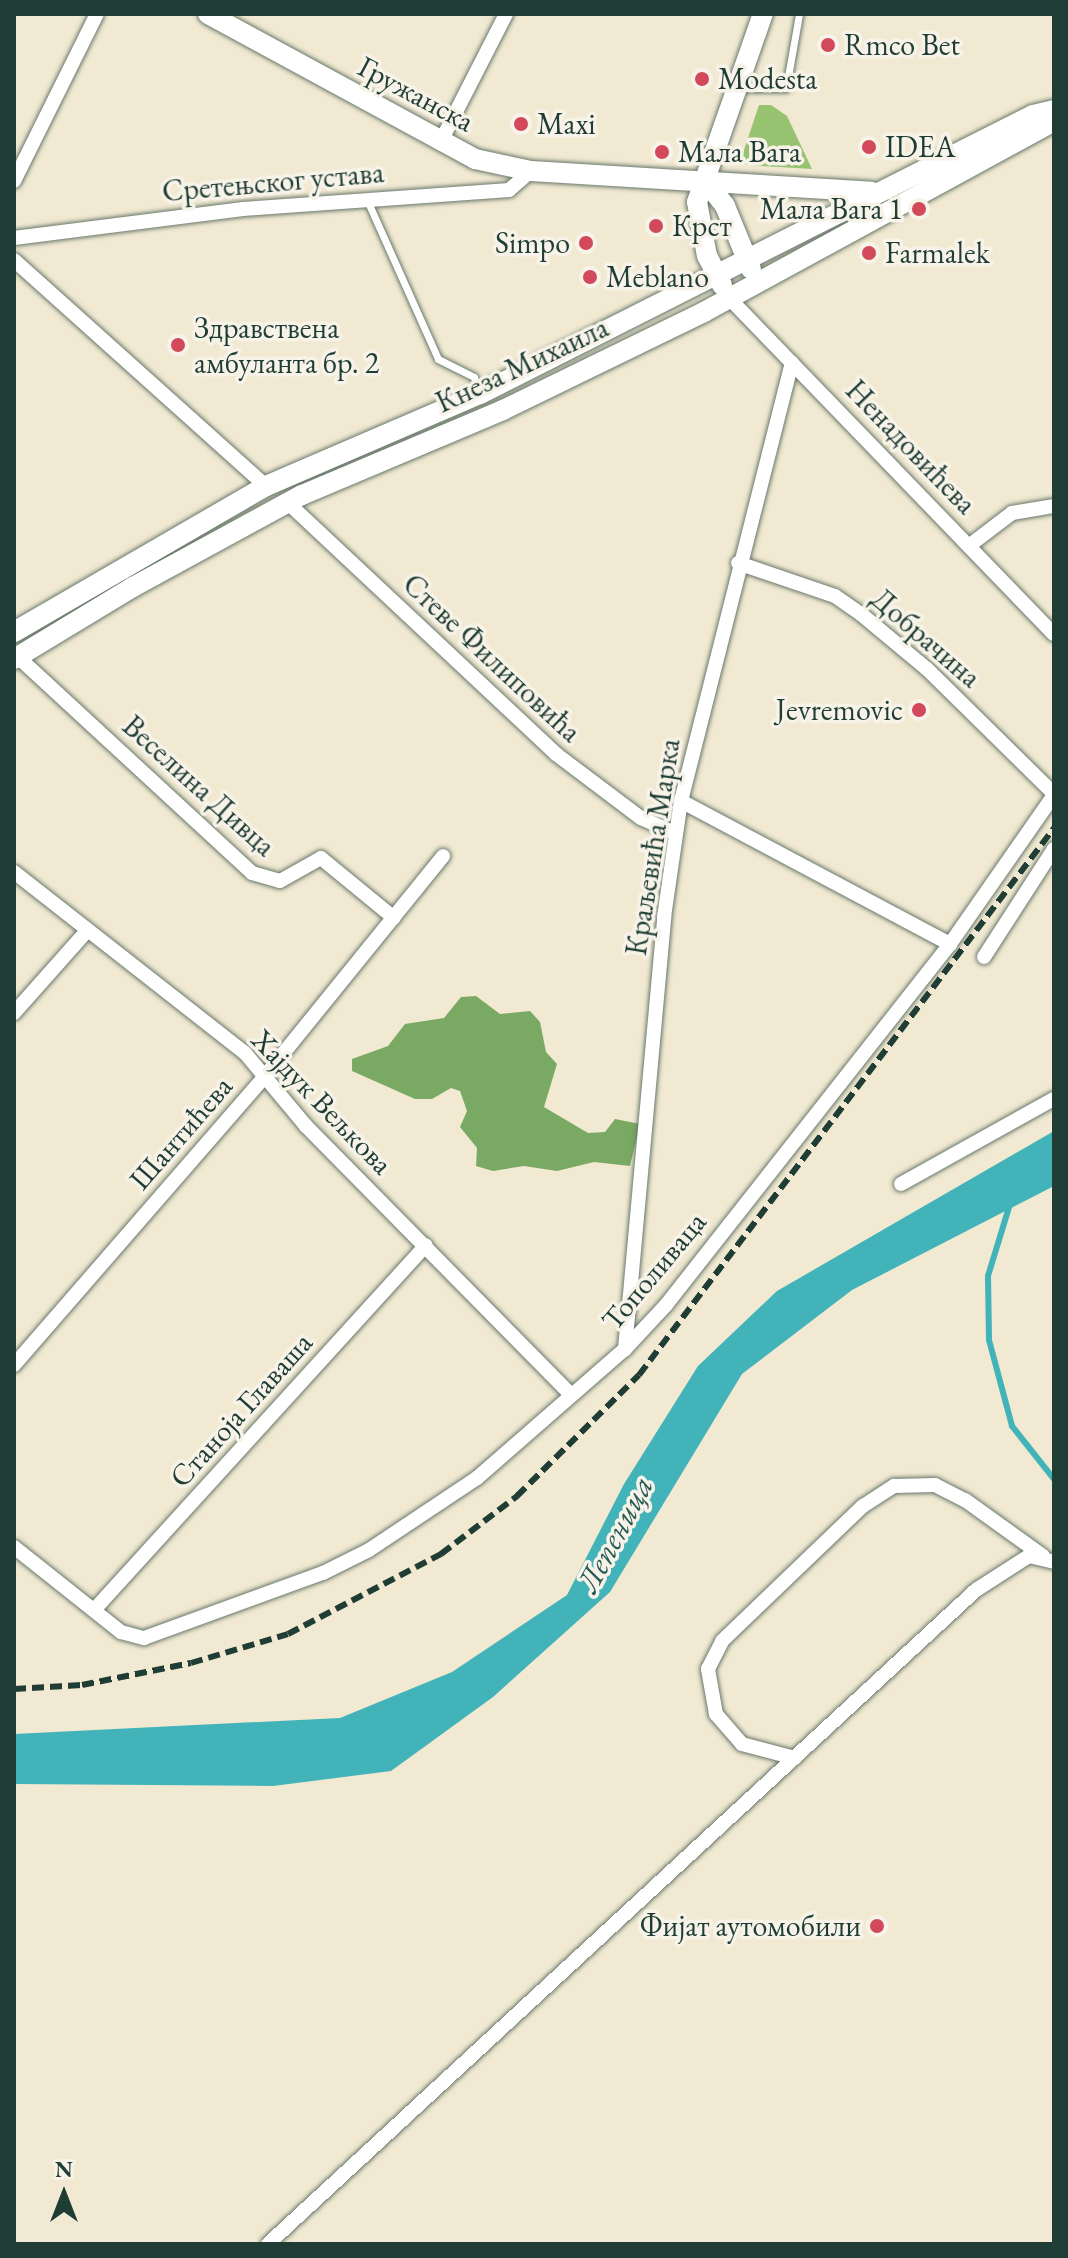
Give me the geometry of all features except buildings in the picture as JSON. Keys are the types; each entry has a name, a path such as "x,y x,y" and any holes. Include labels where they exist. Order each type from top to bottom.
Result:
{"main road":[{"name":"Гружанска","path":"208,14 440,143 475,159 531,171 879,192"},
{"path":"730,299 716,274 696,210 708,184 763,14"},
{"name":"Кнеза Михаила","path":"17,627 266,486 480,394 1033,115 1054,110"},
{"name":"Кнеза Михаила","path":"16,658 288,503 553,387 730,299 1054,121"},
{"path":"708,184 725,206 745,260 759,283"}],"street":[{"path":"14,181 97,14"},
{"path":"440,143 506,14"},
{"name":"Сретењског устава","path":"14,238 215,212 509,190 531,171"},
{"path":"14,260 266,486"},
{"name":"Ненадовићева","path":"730,299 1054,634"},
{"name":"Краљевића Марка","path":"625,1349 675,833 738,563 792,363"},
{"name":"Стеве Филиповића","path":"288,503 556,754 641,818 675,833"},
{"path":"970,545 1012,513 1054,506"},
{"name":"Добрачина","path":"738,563 835,596 861,614 927,669 1054,795"},
{"name":"Веселина Дивца","path":"16,658 258,877 293,878 321,858 394,918"},
{"name":"Тополиваца","path":"94,1610 121,1632 144,1638 277,1594 369,1550 488,1470 569,1393 625,1349 666,1305 950,944 1054,795"},
{"path":"681,801 950,944"},
{"path":"984,957 1054,849"},
{"name":"Шантићева","path":"14,1365 265,1076 443,856"},
{"name":"Хајдук Вељкова","path":"14,872 86,932 245,1053 306,1126 569,1393"},
{"path":"14,1013 86,932"},
{"path":"901,1184 1054,1099"},
{"name":"Станоја Главаша","path":"94,1610 426,1245"},
{"path":"795,1758 742,1744 716,1714 708,1669 722,1641 863,1506 894,1486 935,1485 1048,1559"},
{"path":"14,1547 94,1610"},
{"path":"268,2244 976,1590 1029,1556 1048,1559"}],"lane":[{"path":"737,88 786,88 799,14"},
{"path":"367,200 438,359 474,377 480,394"}],"green space":[{"path":"759,105 771,105 787,116 812,169 747,165 742,156"},
{"path":"476,996 500,1014 530,1011 540,1022 546,1052 557,1064 544,1107 588,1133 605,1132 615,1119 640,1124 630,1166 594,1162 557,1171 524,1166 493,1171 476,1166 477,1148 460,1127 467,1111 460,1091 451,1088 432,1099 415,1099 352,1071 352,1059 388,1046 405,1024 444,1018 461,997"}],"water":[{"name":"Лепеница","path":"1054,1131 1054,1186 852,1290 742,1374 610,1592 493,1697 391,1771 273,1786 14,1784 14,1734 340,1718 452,1672 567,1595 624,1484 698,1366 777,1291"}],"waterway":[{"path":"1010,1204 988,1276 989,1340 1012,1426 1054,1479"}],"railway":[{"path":"14,1689 82,1685 191,1663 288,1634 441,1554 517,1496 639,1375 1054,828"}],"place":[{"name":"Rmco Bet","path":"828,45"},
{"name":"Modesta","path":"702,79"},
{"name":"Maxi","path":"521,124"},
{"name":"IDEA","path":"869,147"},
{"name":"Мала Вага","path":"662,152"},
{"name":"Мала Вага 1","path":"919,209"},
{"name":"Крст","path":"656,226"},
{"name":"Simpo","path":"586,243"},
{"name":"Farmalek","path":"869,253"},
{"name":"Meblano","path":"590,277"},
{"name":"Здравствена амбуланта бр. 2","path":"178,345"},
{"name":"Jevremovic","path":"919,710"},
{"name":"Фијат аутомобили","path":"877,1926"}]}
